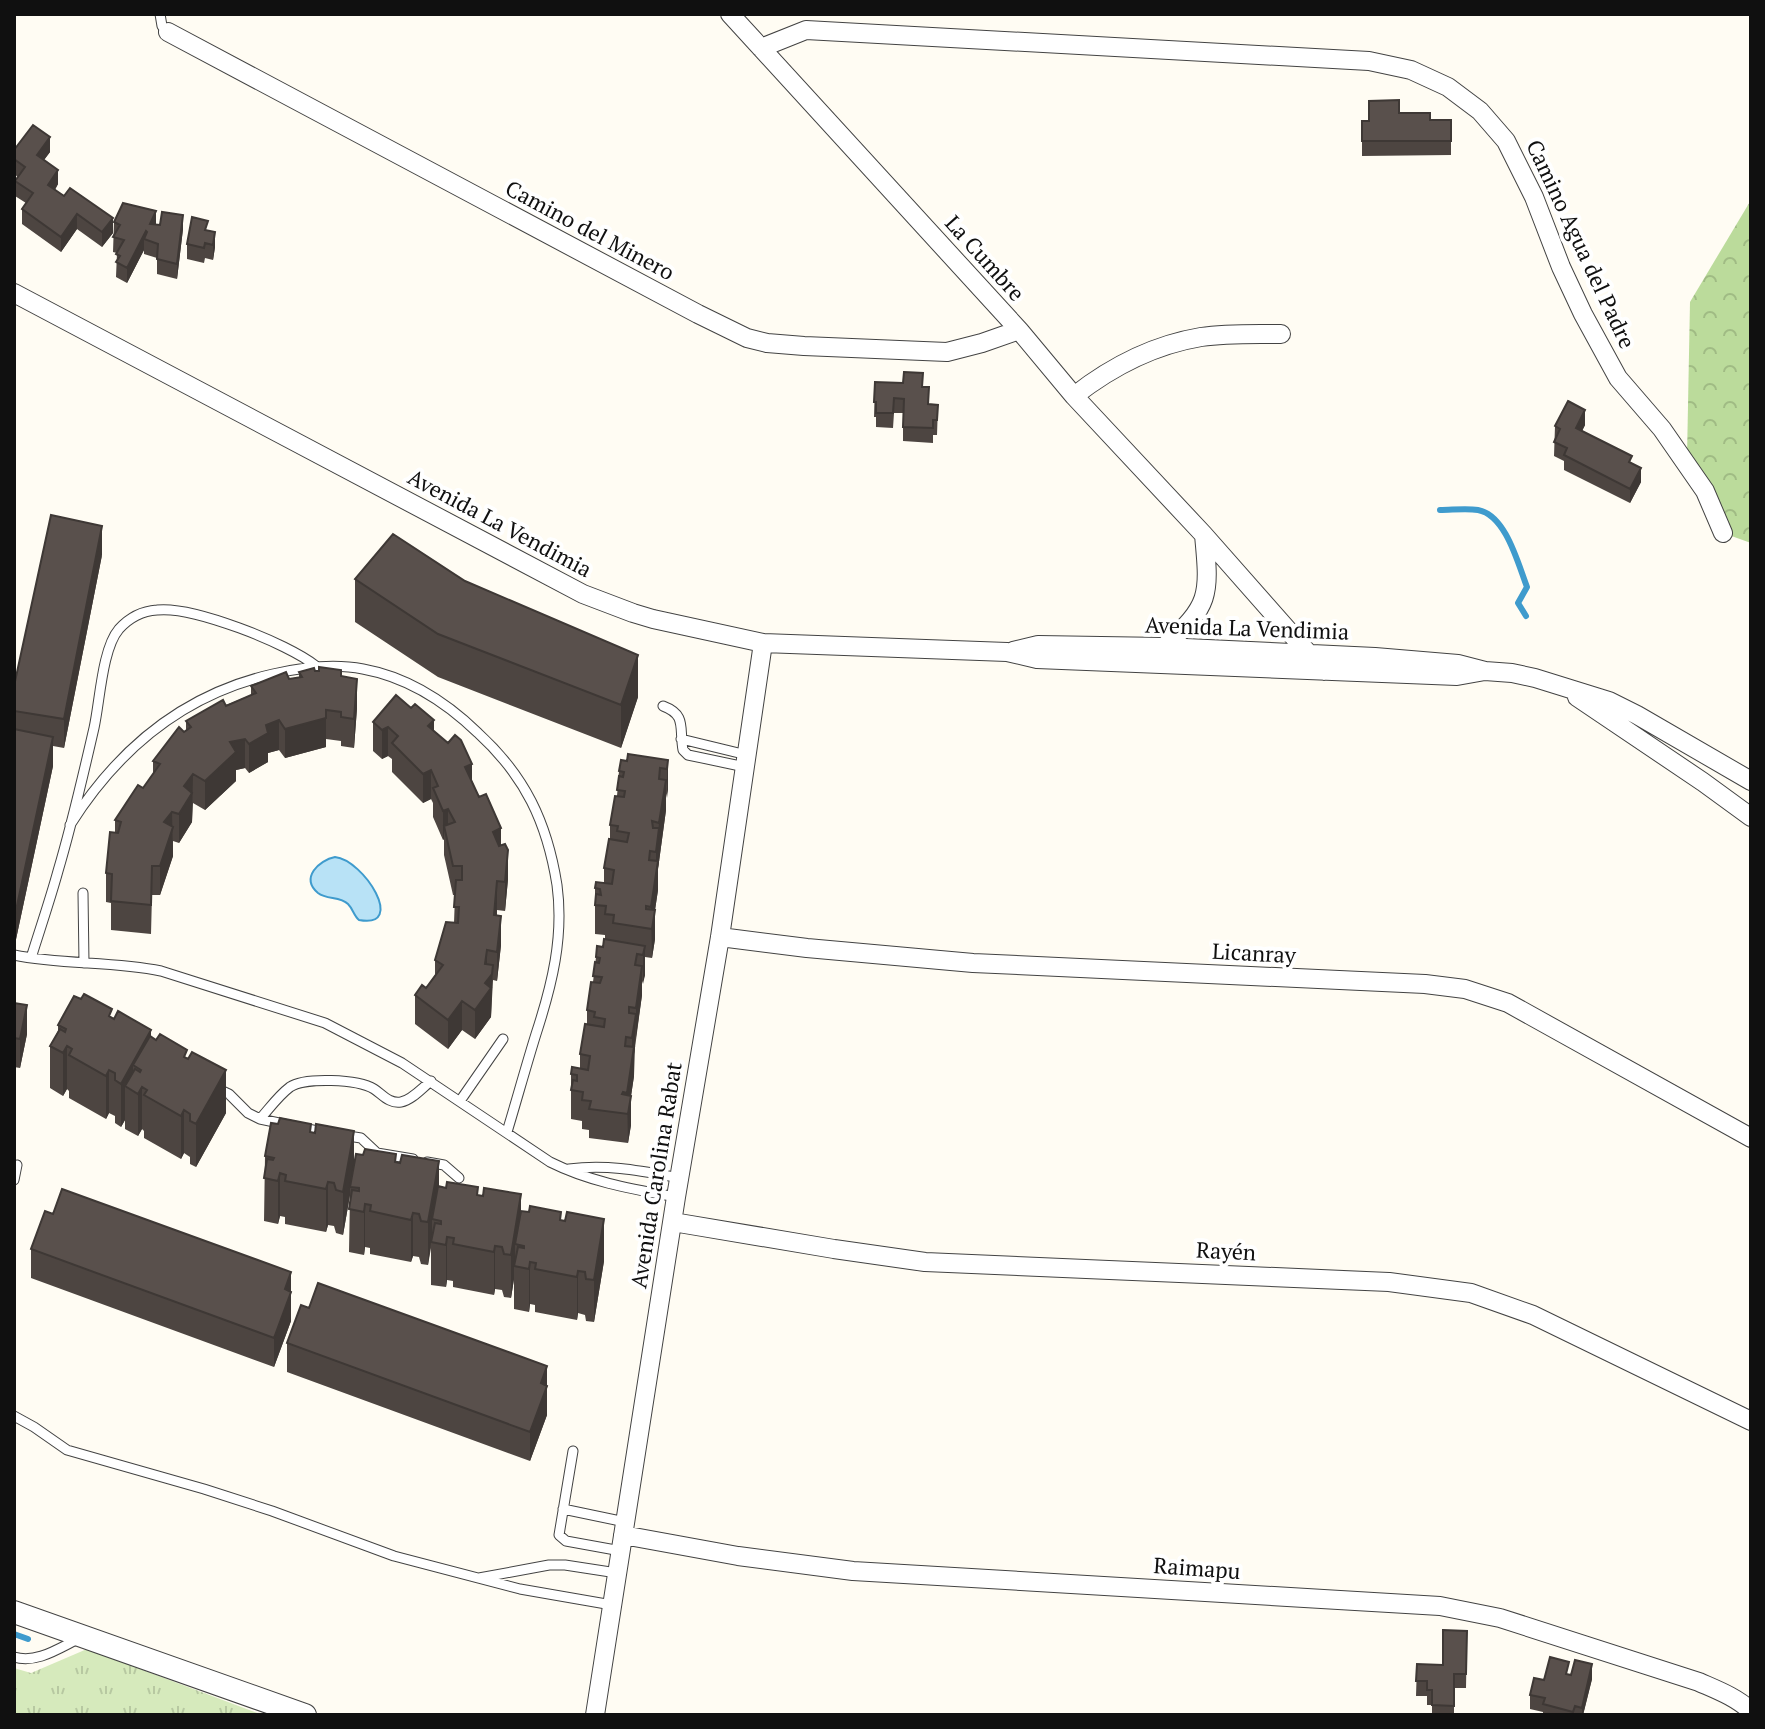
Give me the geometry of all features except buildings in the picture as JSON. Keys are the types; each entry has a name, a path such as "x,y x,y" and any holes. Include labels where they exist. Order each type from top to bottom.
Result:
{"street":[{"name":"La Cumbre","path":"730,14 1019,330 1074,396 1204,535 1324,671"},
{"name":"Camino Agua del Padre","path":"761,48 806,30 1369,61 1430,77 1464,98 1494,125 1506,141 1534,197 1583,314 1618,378 1662,429 1705,491 1723,533"},
{"name":"Camino del Minero","path":"168,32 747,338 804,346 947,352 1019,330"},
{"name":"Avenida La Vendimia","path":"14,293 583,594 653,619 763,643 1007,652 1037,659 1324,671 1457,676 1485,671"},
{"path":"1074,396 1127,360 1164,345 1202,337 1281,334"},
{"path":"1164,647 1190,623 1205,596 1208,576 1204,535"},
{"name":"Avenida Carolina Rabat","path":"595,1715 720,937 763,643"},
{"name":"Avenida La Vendimia","path":"1007,652 1038,645 1164,647 1458,664 1485,671 1512,673 1609,701 1751,781"},
{"path":"1557,685 1751,815"},
{"path":"1694,747 1751,815"},
{"name":"Licanray","path":"720,937 973,963 1425,984 1465,989 1508,1003 1751,1138"},
{"name":"Rayén","path":"673,1222 925,1262 1389,1282 1471,1293 1533,1315 1751,1421"},
{"name":"Raimapu","path":"623,1536 750,1558 853,1571 1440,1606 1500,1618 1699,1682 1742,1703 1751,1711"},
{"path":"14,1612 305,1715"}],"lane":[{"path":"160,14 162,26 168,32"},
{"path":"31,958 58,872 95,725 107,652 118,630 136,615 159,609 208,618 259,636 304,656 317,666"},
{"path":"70,825 104,777 146,736 170,719 240,683 291,669 351,667 384,674 425,693 468,723 505,760 534,804 552,859 559,917 558,947 547,1005 507,1132"},
{"path":"663,706 676,711 680,718 683,750 688,755 746,761"},
{"path":"83,893 84,963"},
{"path":"14,955 161,971 325,1023 402,1063 566,1170 621,1187 678,1188"},
{"path":"460,1101 503,1039"},
{"path":"200,1080 229,1094 248,1113 260,1119 361,1138 377,1153 444,1165 459,1178"},
{"path":"260,1119 291,1086 303,1081 352,1082 371,1087 387,1100 400,1102 431,1081"},
{"path":"14,1180 17,1165"},
{"path":"566,1170 623,1168 678,1188"},
{"path":"14,1416 67,1450 272,1511 394,1556 520,1589 612,1605"},
{"path":"573,1451 559,1535 566,1541 623,1536"},
{"path":"563,1509 623,1536"},
{"path":"476,1578 549,1565 617,1573"},
{"path":"14,1657 25,1660 39,1658 83,1636"}],"green space":[{"path":"1751,200 1751,543 1723,533 1687,457 1690,302"},
{"path":"87,1649 263,1715 14,1715 14,1668 31,1673"}],"water":[{"path":"335,857 358,869 376,893 380,914 373,920 359,920 345,902 322,895 313,887 311,876 314,870"}],"waterway":[{"path":"1440,510 1478,510 1496,521 1510,542 1527,587 1518,603 1526,616"},
{"path":"14,1634 28,1639"}]}
